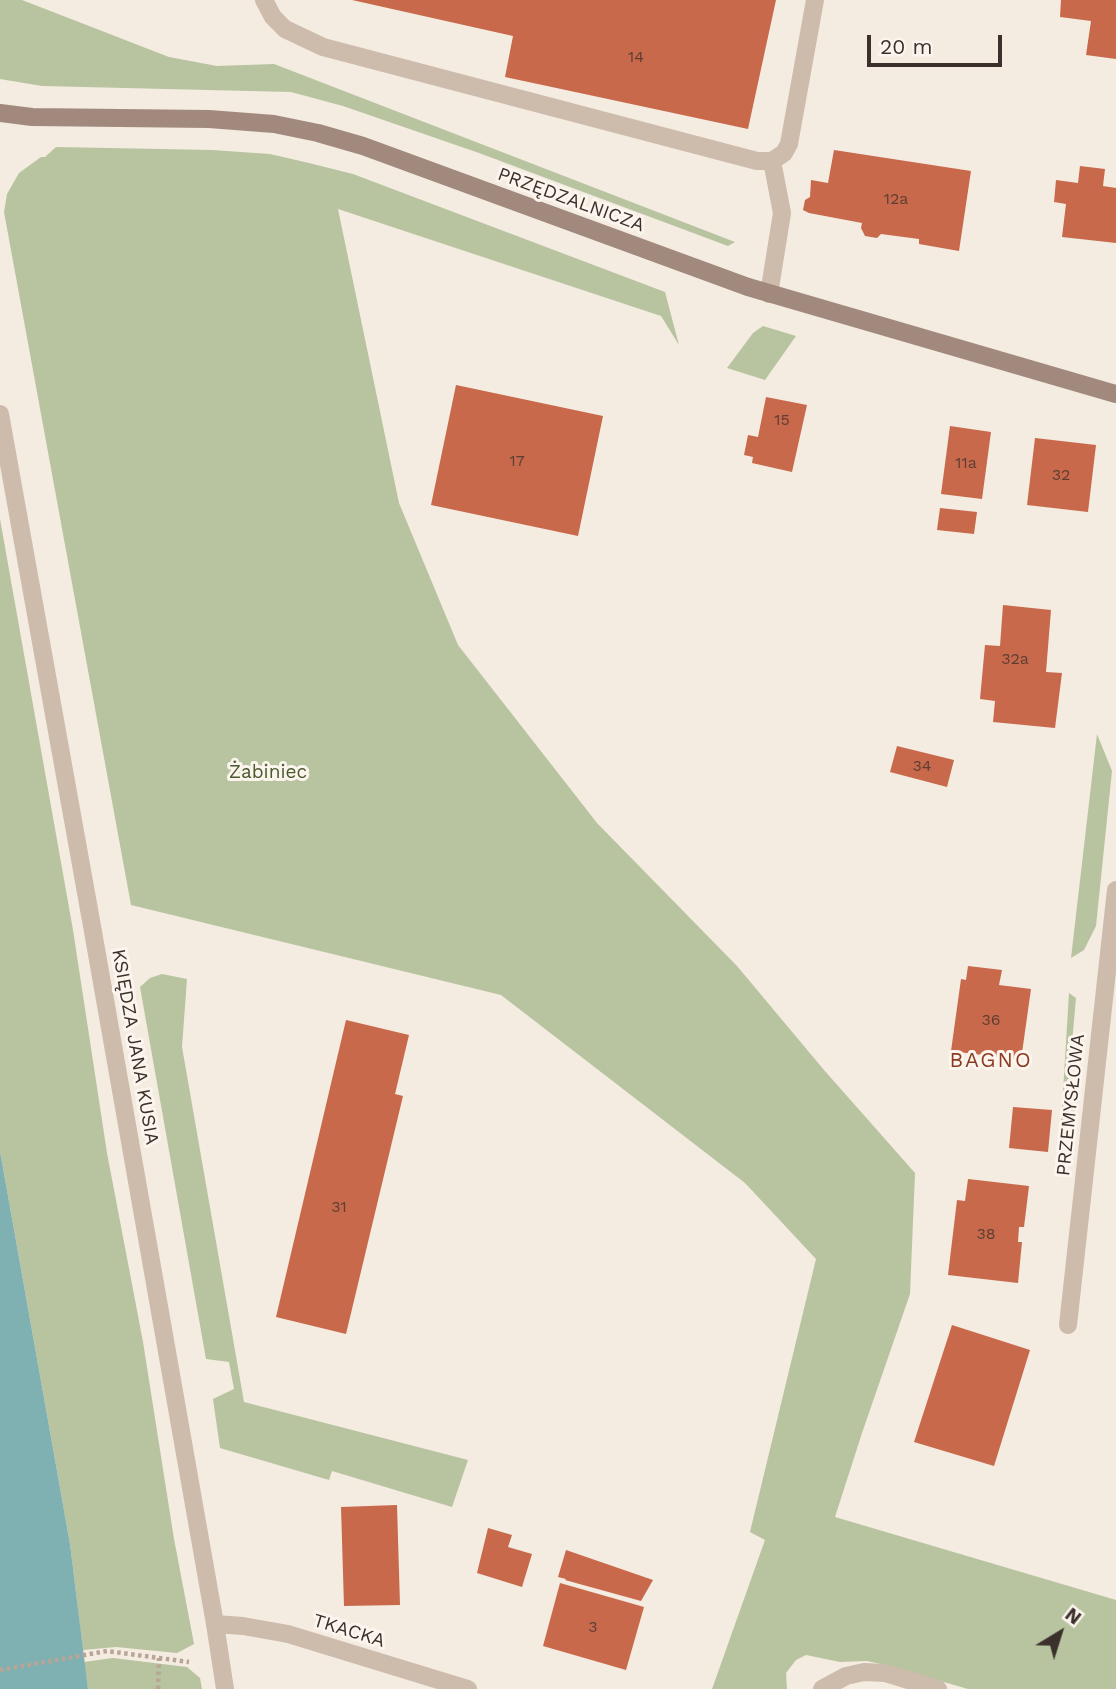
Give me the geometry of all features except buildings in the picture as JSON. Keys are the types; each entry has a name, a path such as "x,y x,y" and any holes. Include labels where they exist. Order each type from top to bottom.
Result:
{"street":[{"path":"264,0 272,17 285,29 323,47 757,161 772,161 784,153 789,144 814,0"},
{"name":"PRZĘDZALNICZA","path":"0,113 32,117 209,119 274,124 318,133 363,146 769,294 1116,394"},
{"path":"769,294 782,214 772,161"},
{"name":"KSIĘDZA JANA KUSIA","path":"0,414 225,1689"},
{"name":"PRZEMYSŁOWA","path":"1068,1325 1116,890"},
{"name":"TKACKA","path":"215,1624 288,1634 468,1689"},
{"path":"822,1689 846,1676 864,1672 885,1673 938,1689"}],"path":[{"path":"0,1670 107,1651 187,1661 194,1665"},
{"path":"158,1689 159,1657"}],"green space":[{"path":"0,0 22,0 169,57 217,66 274,64 735,242 728,246 479,153 343,106 291,92 42,86 0,79"},
{"name":"Żabiniec","path":"56,147 212,150 270,154 309,163 353,174 665,292 679,345 661,316 338,209 399,503 458,645 597,823 737,966 915,1173 910,1294 835,1517 1116,1600 1116,1689 968,1689 867,1661 840,1662 806,1655 796,1660 786,1673 787,1689 712,1689 765,1540 750,1532 816,1259 745,1183 501,995 131,905 4,212 7,194 19,173"},
{"path":"763,326 796,336 765,380 727,368 753,333"},
{"path":"0,519 73,930 107,1153 143,1342 174,1539 194,1644 177,1653 116,1647 83,1650 70,1544 0,1151"},
{"path":"1097,734 1112,771 1096,926 1084,950 1071,958"},
{"path":"162,974 187,979 182,1047 244,1402 468,1460 452,1507 332,1471 329,1480 220,1448 213,1399 234,1389 229,1362 206,1359 140,987 150,978"},
{"path":"1069,993 1076,998 1069,1077 1078,1085 1077,1109 1061,1124"},
{"path":"113,1658 187,1667 200,1678 202,1689 88,1689 84,1662"}],"water":[{"path":"0,1151 70,1544 88,1689 0,1689"}],"district":[{"name":"BAGNO","path":"991,1061"}]}
